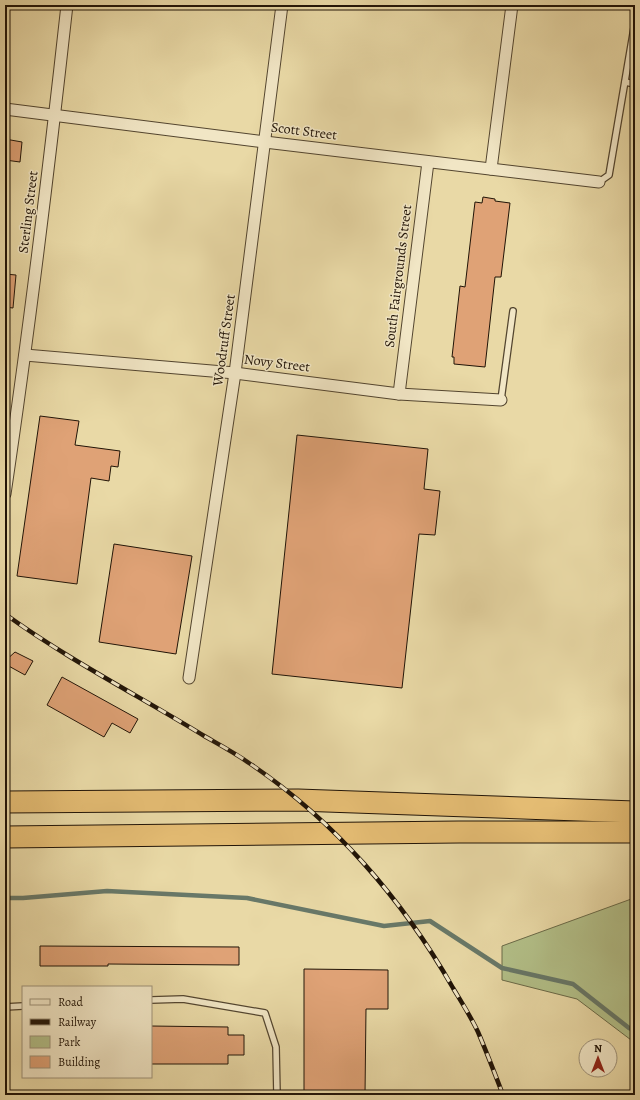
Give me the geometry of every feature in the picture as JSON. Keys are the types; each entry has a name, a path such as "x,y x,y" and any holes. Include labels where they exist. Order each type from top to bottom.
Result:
{"highway":[{"path":"5,802 298,800 635,812"},
{"path":"5,837 459,832 635,832"}],"street":[{"name":"Sterling Street","path":"5,494 25,355 67,5"},
{"name":"Woodruff Street","path":"189,678 235,373 282,5"},
{"path":"491,170 512,5"},
{"name":"Scott Street","path":"5,109 55,114 491,170 599,182"},
{"name":"South Fairgrounds Street","path":"399,394 428,162"},
{"name":"Novy Street","path":"25,355 235,373 399,394 501,400"}],"lane":[{"path":"599,182 609,175 635,22"},
{"path":"625,82 635,84"},
{"path":"501,400 513,311"},
{"path":"152,1000 183,999 265,1013 276,1047 277,1095"},
{"path":"5,1007 22,1006"}],"green space":[{"path":"634,898 635,1043 577,999 502,980 502,946"}],"building":[{"path":"5,139 22,142 20,162 5,160"},
{"path":"483,197 495,199 495,201 510,203 501,277 495,277 485,367 454,364 454,357 452,357 460,286 465,287 475,202 482,203"},
{"path":"5,274 16,275 13,308 5,307"},
{"path":"40,416 79,421 75,445 120,451 118,467 111,466 109,481 91,478 77,584 17,576"},
{"path":"297,435 428,449 424,489 440,491 435,535 419,534 402,688 272,674"},
{"path":"114,544 192,556 176,654 99,642"},
{"path":"15,652 33,661 25,675 5,664 5,661"},
{"path":"62,677 138,719 130,733 112,723 104,737 47,705"},
{"path":"40,946 239,947 239,965 108,964 108,966 40,966"},
{"path":"304,969 388,970 388,1009 366,1009 365,1095 304,1095"},
{"path":"152,1026 228,1027 228,1035 244,1035 244,1055 228,1055 228,1064 152,1064"}],"waterway":[{"path":"5,898 23,898 107,891 247,898 384,926 430,921 502,968 573,984 629,1028 635,1031"}],"railway":[{"path":"5,614 54,647 244,759 280,785 338,836 389,893 433,955 475,1026 503,1095"}]}
